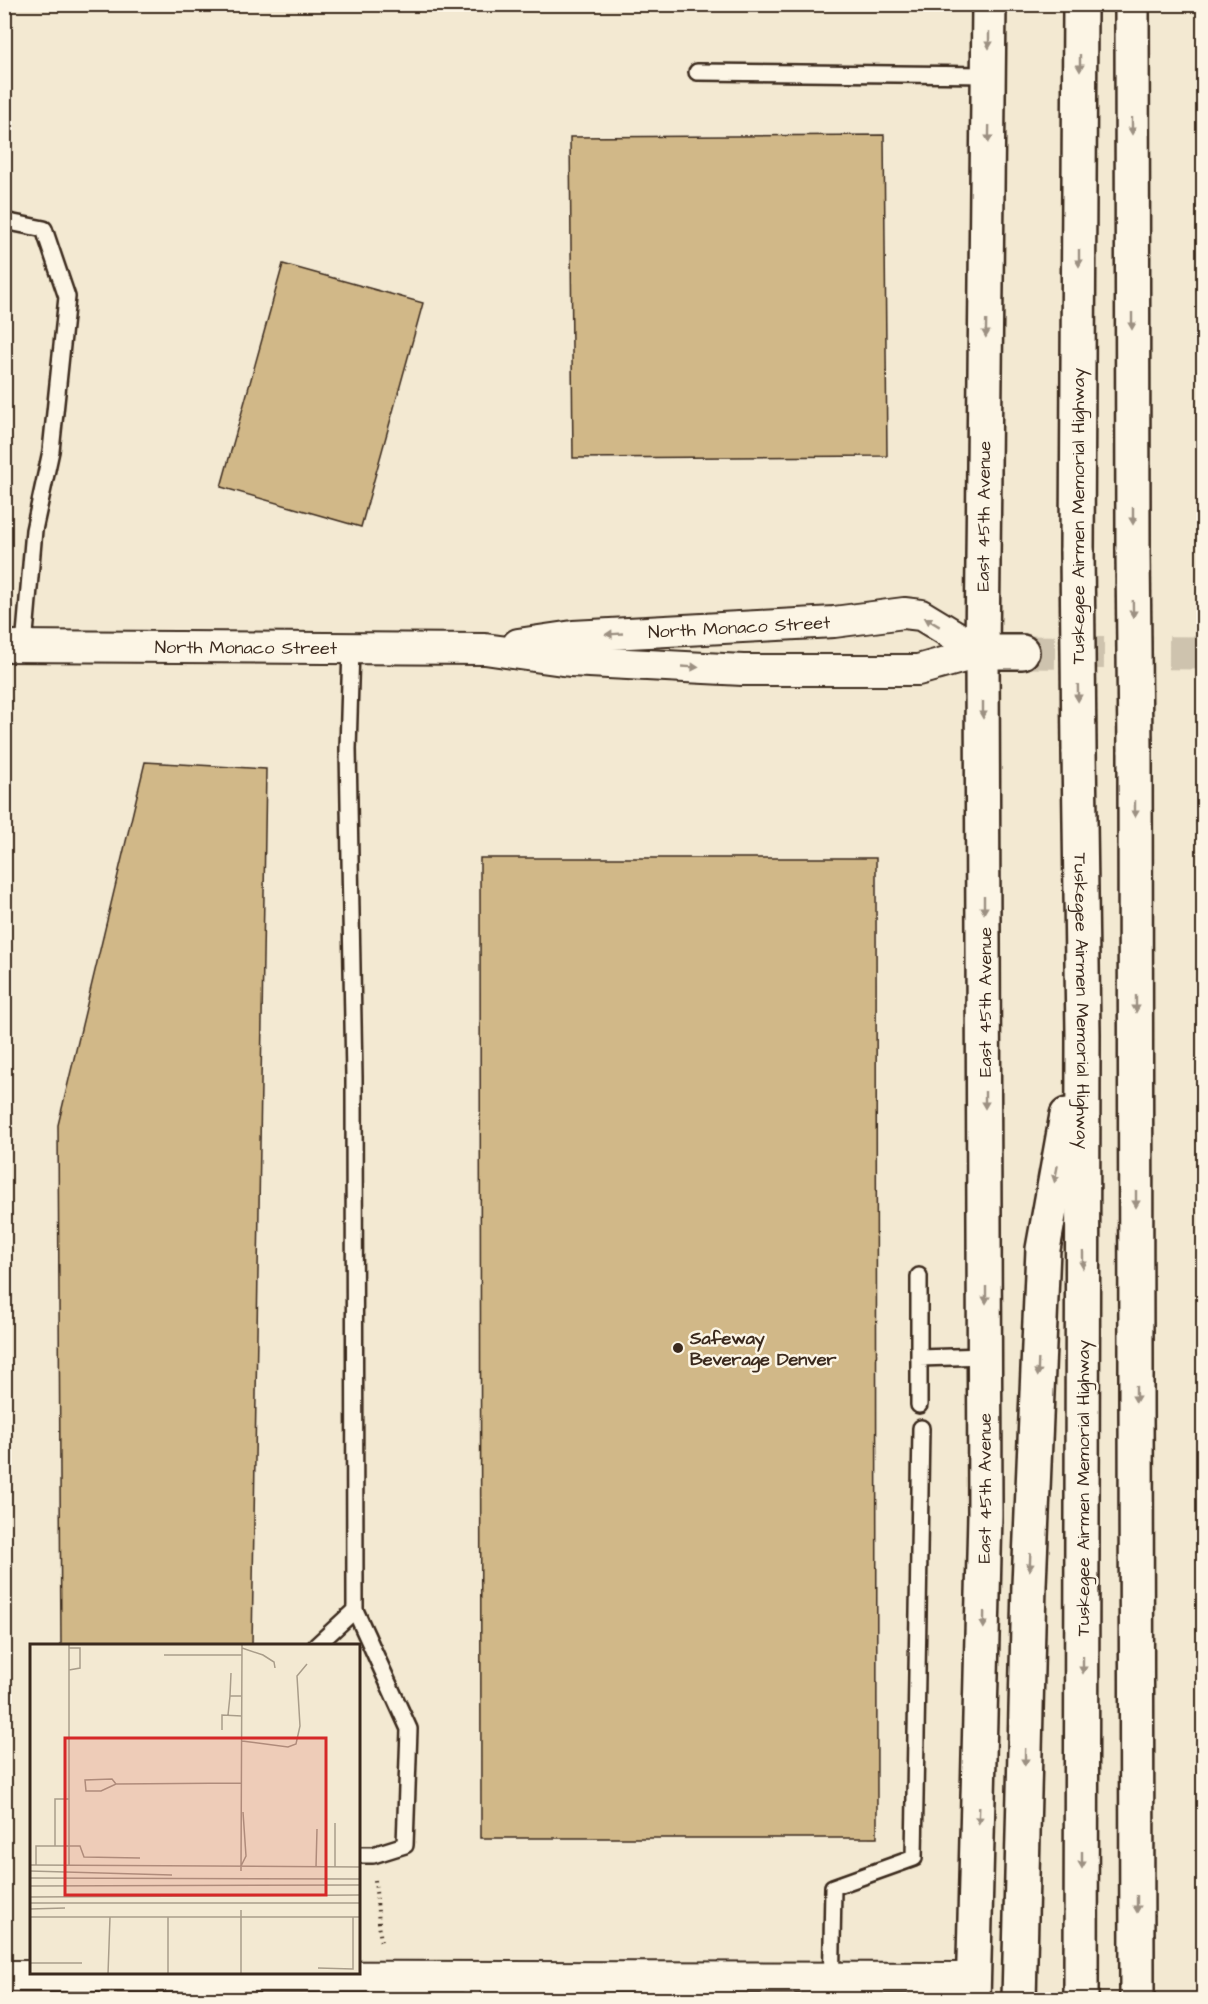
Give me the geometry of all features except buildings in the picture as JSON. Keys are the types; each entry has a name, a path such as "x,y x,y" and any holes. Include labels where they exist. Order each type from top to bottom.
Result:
{"main road":[{"name":"East 45th Avenue","path":"973,1989 983,1677 986,1356 982,652 989,4"},
{"name":"Tuskegee Airmen Memorial Highway","path":"1080,4 1077,551 1083,1034 1081,2000"},
{"path":"1132,4 1137,2000"},
{"name":"North Monaco Street","path":"982,652 1022,652"},
{"path":"1019,2000 1029,1585 1043,1249 1083,1034"}],"street":[{"name":"North Monaco Street","path":"485,649 573,636 834,622 904,613 921,615 982,652"},
{"name":"North Monaco Street","path":"14,646 485,649 570,661 743,670 918,670 982,652"},
{"path":"4,1976 384,1977 472,1988 973,1989"}],"lane":[{"path":"697,72 989,75"},
{"path":"4,221 44,229 67,297 51,452 34,530 14,646"},
{"path":"351,648 348,749 354,1077 355,1610 409,1729 405,1845 366,1855"},
{"path":"919,1276 919,1405"},
{"path":"919,1358 986,1356"},
{"path":"831,1989 833,1887 914,1858 921,1428"},
{"path":"318,1644 355,1610"}],"path":[{"path":"366,1855 384,1977"}],"tunnel":[{"path":"1022,652 1204,653"}],"place":[{"name":"Safeway Beverage Denver","path":"678,1348"}]}
